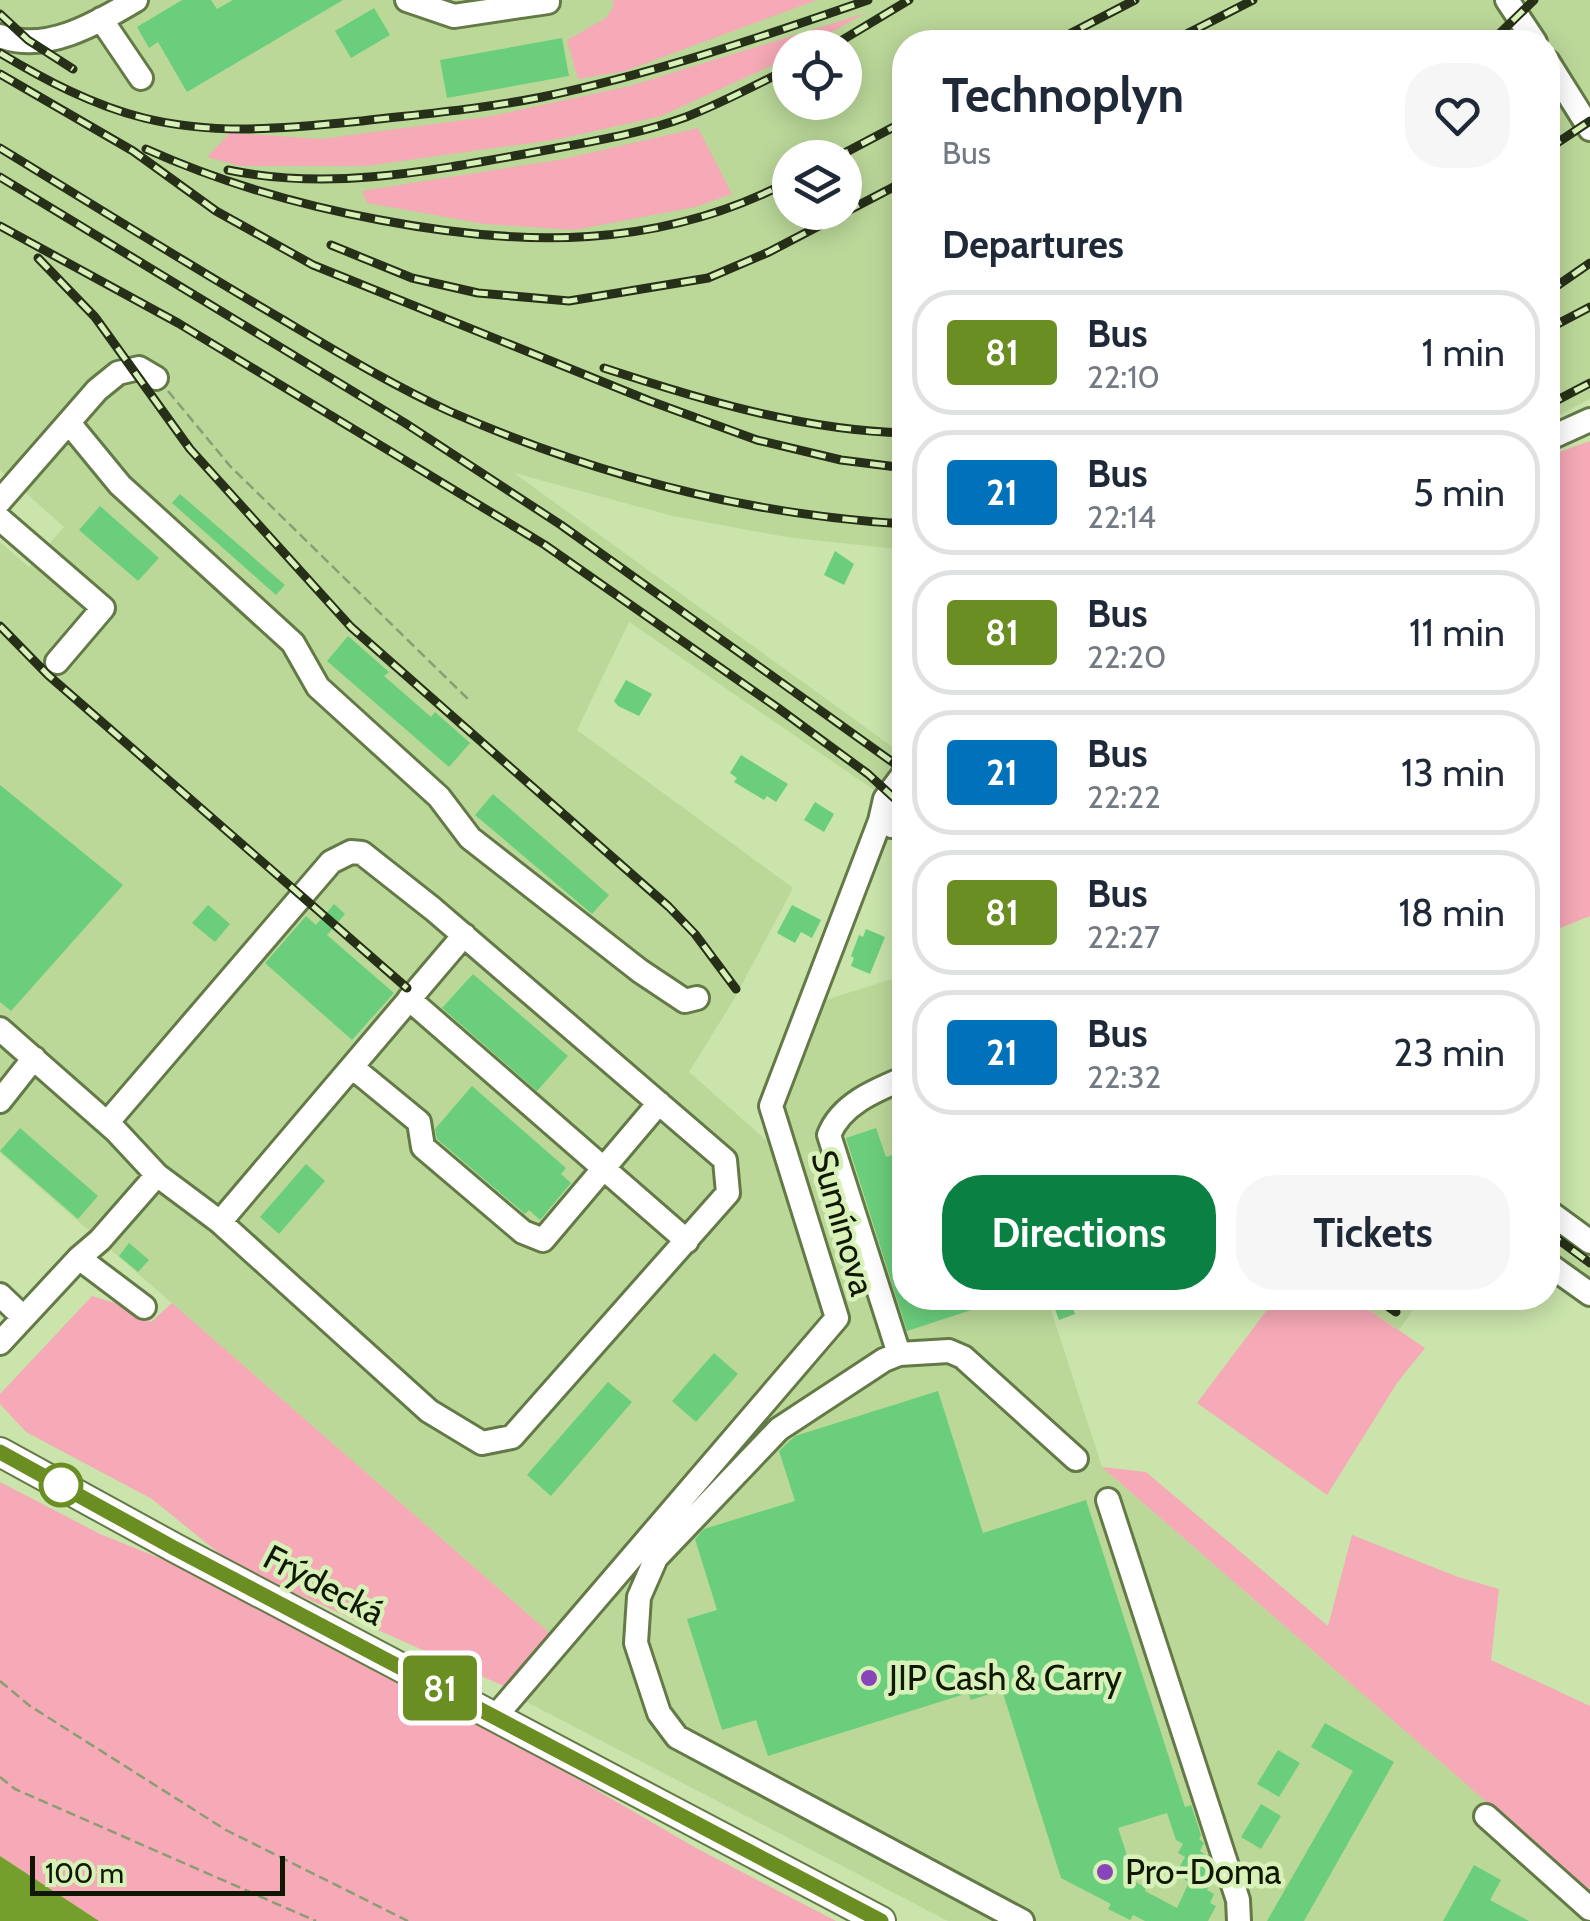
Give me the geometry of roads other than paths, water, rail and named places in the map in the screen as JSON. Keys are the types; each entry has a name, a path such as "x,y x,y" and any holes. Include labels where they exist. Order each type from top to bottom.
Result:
{"main road":[{"name":"Frýdecká","path":"0,1452 881,1921"}],"street":[{"path":"0,36 14,41 56,39 136,0"},
{"path":"407,0 454,16 548,2"},
{"path":"1507,0 1527,30"},
{"path":"102,19 141,78"},
{"path":"1560,81 1590,128"},
{"path":"0,501 96,390 118,372 139,368 156,378"},
{"path":"1560,434 1590,420"},
{"path":"69,423 120,485 293,642 318,687 440,798 470,838 640,971 685,1001 697,998"},
{"path":"0,518 103,608 57,662"},
{"name":"Sumínova","path":"495,1717 837,1318 771,1106 885,799 892,790"},
{"path":"880,820 892,826"},
{"path":"0,1029 107,1123 156,1175 220,1222 429,1411 482,1443 512,1437 728,1194 725,1160 371,858 352,852 331,862 107,1123"},
{"path":"220,1222 464,935"},
{"path":"410,1000 687,1241"},
{"path":"0,1101 34,1058"},
{"path":"352,1067 418,1122 423,1147 523,1232 543,1240 659,1104"},
{"path":"892,1084 864,1096 829,1135 899,1354"},
{"path":"0,1343 22,1316 100,1240 156,1175"},
{"path":"1560,1220 1590,1242"},
{"path":"80,1258 144,1306"},
{"path":"1560,1273 1590,1294"},
{"path":"0,1294 22,1316"},
{"path":"1022,1921 677,1737 659,1712 636,1644 636,1614 643,1583 663,1550 779,1429 899,1354 949,1351 962,1357 1076,1459"},
{"path":"1108,1500 1238,1900 1239,1921"},
{"path":"1486,1816 1590,1909"}],"railway":[{"path":"0,53 69,91 144,118 225,129 280,128 452,111 542,97 666,66 868,0"},
{"path":"859,30 909,0"},
{"path":"1077,30 1135,0"},
{"path":"1194,30 1253,0"},
{"path":"1503,30 1534,0"},
{"path":"0,14 28,40 73,69"},
{"path":"0,74 133,151 216,211 313,265 757,440 841,460 892,466"},
{"path":"228,170 342,179 417,172 530,153 667,123 772,77"},
{"path":"1560,141 1590,121"},
{"path":"862,144 892,128"},
{"path":"0,148 326,345 451,412 505,435 617,473 731,501 788,512 892,523"},
{"path":"146,149 261,192 320,207 485,235 537,238 640,231 690,220 772,189"},
{"path":"0,177 405,423 561,525 892,762"},
{"path":"331,245 412,278 478,293 569,301 708,278 769,252 892,188"},
{"path":"0,226 178,323 545,545 778,708 892,796"},
{"path":"38,258 95,317 190,449 351,627 669,907 695,934 736,989"},
{"path":"1560,284 1590,263"},
{"path":"1560,323 1590,307"},
{"path":"604,368 790,420 892,432"},
{"path":"1560,399 1590,383"},
{"path":"0,626 48,675 407,988"},
{"path":"1560,1241 1590,1263"}],"place":[{"name":"JIP Cash & Carry","path":"869,1678"},
{"name":"Pro-Doma","path":"1105,1872"}]}
